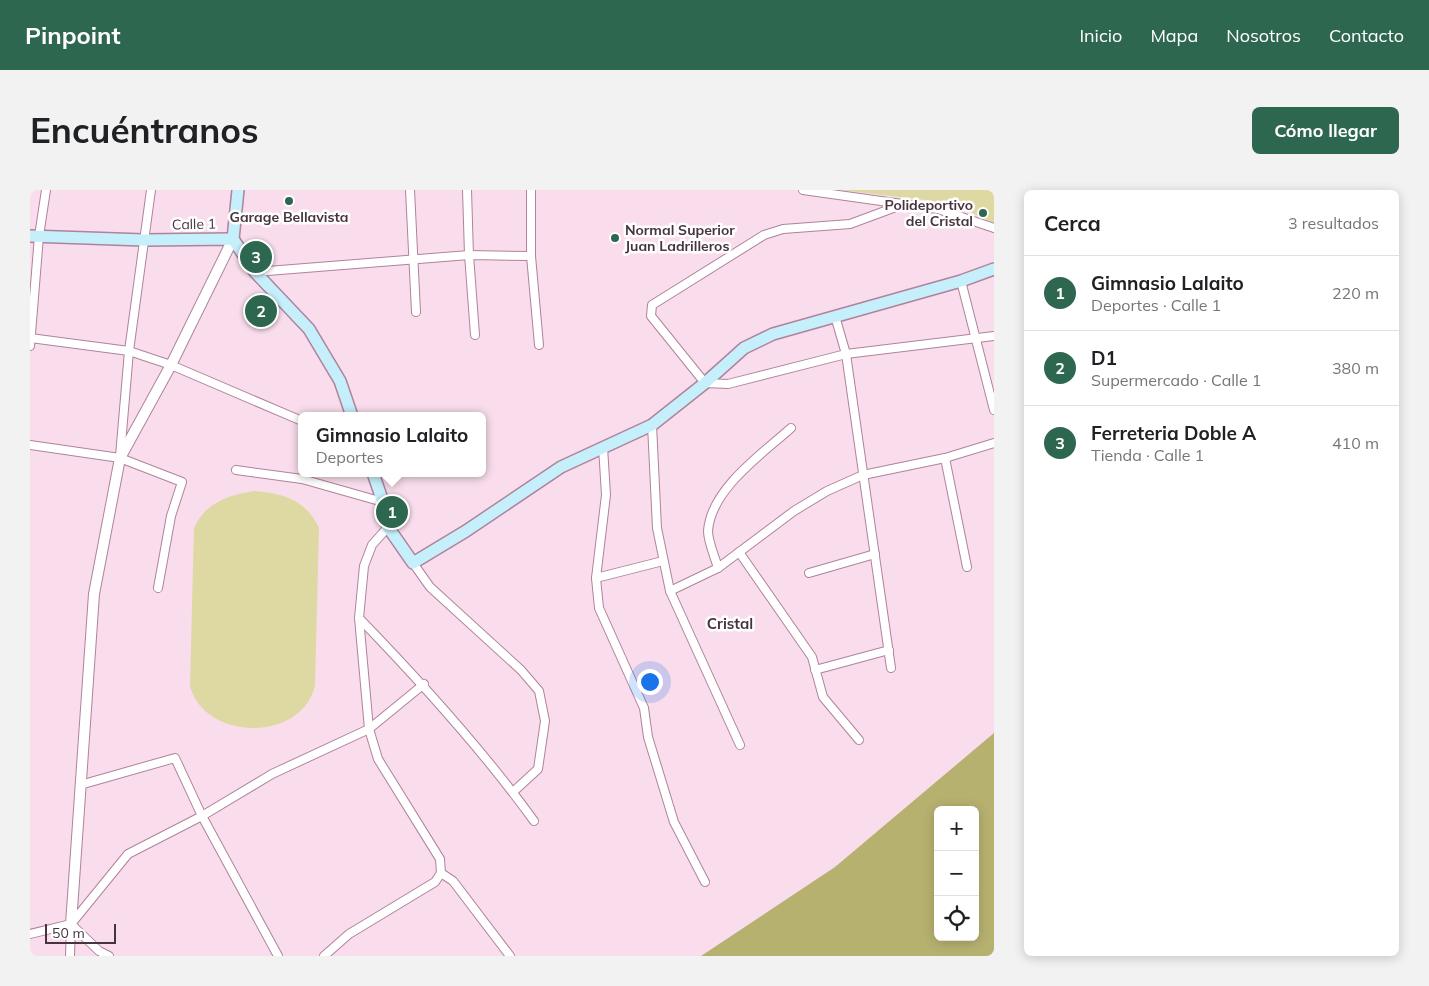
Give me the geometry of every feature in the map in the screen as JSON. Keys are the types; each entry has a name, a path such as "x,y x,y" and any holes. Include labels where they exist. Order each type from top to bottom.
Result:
{"main road":[{"path":"233,239 238,190"},
{"name":"Calle 1","path":"35,236 144,240 233,239 255,272 309,329 340,381 351,412"},
{"path":"374,477 383,502 388,527 413,563 466,531 561,467 652,425 706,383 744,348 773,334 961,282 994,269"}],"street":[{"path":"46,190 35,236 30,340 130,351 171,365 298,419"},
{"path":"70,956 94,594 120,458 130,351 151,190"},
{"path":"410,190 416,312"},
{"path":"467,190 469,255 475,335"},
{"path":"531,190 531,256 539,345"},
{"path":"803,190 938,209 994,228"},
{"path":"904,204 850,224 783,229 764,235 652,304 651,316 706,383 728,384 846,354 977,340 994,336"},
{"path":"120,458 171,365 233,239"},
{"path":"255,272 469,255 531,256"},
{"path":"961,282 994,410"},
{"path":"835,316 846,354 892,668"},
{"path":"652,425 657,528 670,591 740,745"},
{"path":"718,568 708,532 716,505 736,478 791,428"},
{"path":"670,591 718,568 794,511 827,491 863,475 945,458 994,443"},
{"path":"30,445 120,458 182,482 171,516 158,588"},
{"path":"603,447 606,495 596,578 600,608 644,708 648,738 674,822 705,882"},
{"path":"945,458 966,566"},
{"path":"236,470 302,479 383,502"},
{"path":"324,956 349,934 435,882 441,873 440,859 378,759 370,729 359,618 364,566 372,545 388,527"},
{"path":"739,552 812,657 823,697 859,740"},
{"path":"809,573 875,554"},
{"path":"596,578 664,561"},
{"path":"413,563 430,587 522,670 539,691 545,721 538,769 513,792"},
{"path":"359,618 424,684 513,792 534,821"},
{"path":"816,670 889,650"},
{"path":"30,934 71,924 128,854 202,816 272,774 370,729 424,684"},
{"path":"80,785 175,758 202,816 278,956"},
{"path":"441,873 453,881 510,956"},
{"path":"71,924 99,951 109,956"}],"shaded area":[{"name":"Polideportivo del Cristal","path":"840,190 994,190 994,223 950,203"},
{"path":"254,491 284,496 293,500 314,518 319,528 315,686 306,705 292,718 273,726 252,728 232,725 213,717 199,704 190,686 194,528 204,512 211,506 226,498"},
{"path":"994,733 994,956 701,956 835,867"}],"place":[{"name":"Garage Bellavista","path":"289,201"},
{"name":"Polideportivo del Cristal","path":"983,213"},
{"name":"Normal Superior Juan Ladrilleros","path":"615,238"},
{"name":"Ferreteria Doble A","path":"256,257"},
{"name":"D1","path":"261,311"},
{"name":"Gimnasio Lalaito","path":"392,512"}],"district":[{"name":"Cristal","path":"730,623"}]}
